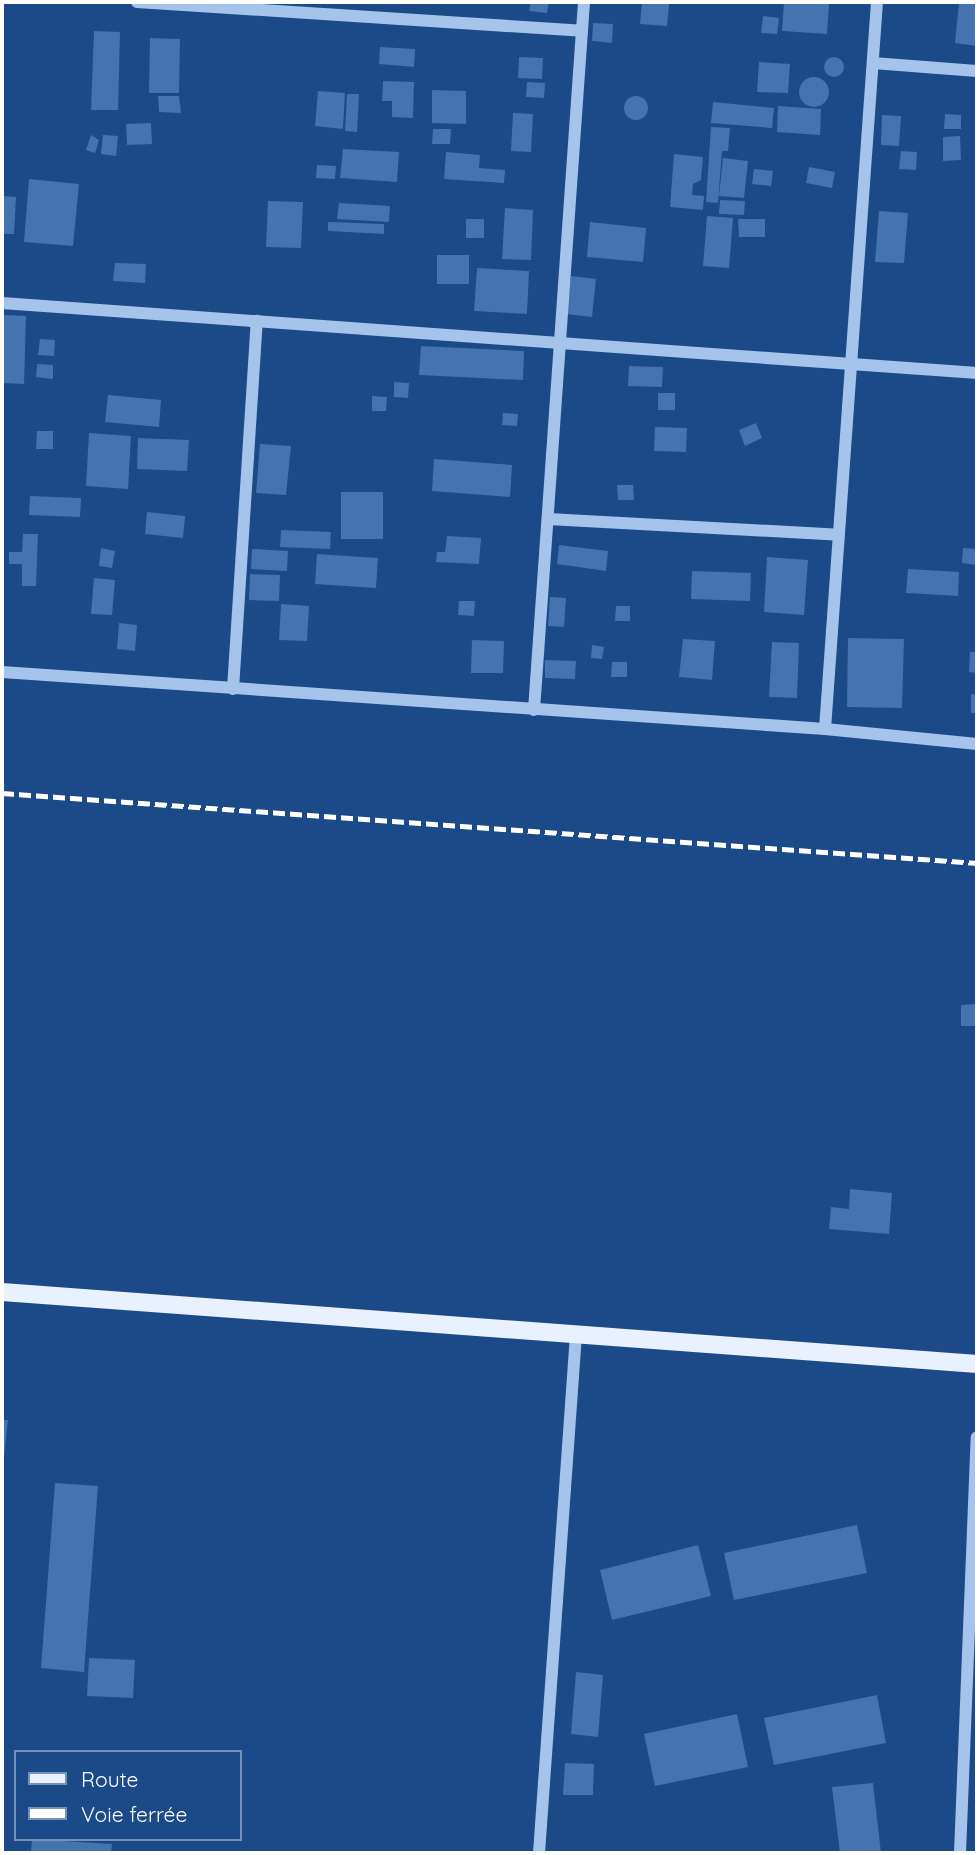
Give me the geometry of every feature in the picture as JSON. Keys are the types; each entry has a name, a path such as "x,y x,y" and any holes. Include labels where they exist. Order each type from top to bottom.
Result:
{"main road":[{"path":"2,1292 977,1364"}],"street":[{"path":"137,2 582,31"},
{"path":"534,710 584,2"},
{"path":"825,729 877,2"},
{"path":"873,63 977,71"},
{"path":"2,303 977,373"},
{"path":"233,689 257,321"},
{"path":"548,519 839,536"},
{"path":"2,672 825,729 977,744"},
{"path":"539,1853 576,1334"},
{"path":"960,1853 977,1437"}],"building":[{"path":"531,2 549,2 547,13 529,11"},
{"path":"642,2 669,4 667,26 640,24"},
{"path":"784,2 829,3 827,34 782,31"},
{"path":"959,2 977,2 977,46 955,43"},
{"path":"763,16 779,18 777,34 761,33"},
{"path":"593,23 613,24 612,43 592,41"},
{"path":"94,31 120,32 118,110 91,110"},
{"path":"150,38 180,39 179,93 149,93"},
{"path":"380,47 415,49 414,67 379,64"},
{"path":"519,57 543,58 542,79 518,78"},
{"path":"834,57 841,60 844,67 841,74 834,77 827,74 824,67 827,60"},
{"path":"759,62 790,64 788,93 757,92"},
{"path":"814,77 825,81 829,92 825,103 814,107 803,103 799,92 803,81"},
{"path":"383,81 414,82 413,118 392,117 392,101 382,101"},
{"path":"527,82 545,83 544,98 526,97"},
{"path":"432,90 466,91 466,124 432,123"},
{"path":"318,91 345,93 343,129 315,126"},
{"path":"347,94 359,94 357,132 345,131"},
{"path":"158,96 179,96 181,113 159,112"},
{"path":"636,96 645,99 648,108 645,117 636,120 627,117 624,108 627,99"},
{"path":"713,102 774,108 772,128 711,123"},
{"path":"778,106 821,109 820,135 777,132"},
{"path":"513,113 533,114 531,152 511,151"},
{"path":"945,114 961,115 961,129 944,129"},
{"path":"882,115 901,116 899,146 881,145"},
{"path":"151,123 152,144 127,145 126,124"},
{"path":"711,127 730,128 728,151 722,151 718,203 706,202"},
{"path":"433,129 451,129 450,144 432,144"},
{"path":"91,135 99,140 95,153 86,150"},
{"path":"103,135 118,136 116,156 101,154"},
{"path":"960,136 961,160 943,161 943,137"},
{"path":"343,149 399,152 397,182 340,178"},
{"path":"901,151 917,152 916,170 899,169"},
{"path":"446,152 480,155 479,168 505,170 504,183 444,179"},
{"path":"674,154 703,157 701,180 693,184 692,195 704,196 703,210 670,207"},
{"path":"723,158 748,161 744,198 719,196"},
{"path":"317,165 336,166 335,179 316,178"},
{"path":"809,167 835,172 832,188 806,183"},
{"path":"754,169 773,171 771,186 752,184"},
{"path":"29,179 79,184 73,246 24,242"},
{"path":"2,196 16,197 14,234 2,234"},
{"path":"720,200 745,201 744,215 719,214"},
{"path":"268,201 303,202 301,248 266,247"},
{"path":"339,203 390,206 389,222 337,219"},
{"path":"505,208 533,210 531,260 502,259"},
{"path":"879,211 908,213 904,263 875,262"},
{"path":"707,216 733,218 729,268 703,266"},
{"path":"466,219 484,219 484,238 466,238"},
{"path":"738,219 765,219 765,237 739,237"},
{"path":"328,222 384,224 384,234 328,231"},
{"path":"590,222 646,228 643,262 587,257"},
{"path":"437,255 469,255 469,284 437,284"},
{"path":"115,263 146,264 145,283 113,281"},
{"path":"477,268 529,271 527,314 474,311"},
{"path":"571,276 596,279 592,317 566,314"},
{"path":"2,315 26,316 24,384 2,383"},
{"path":"40,339 55,340 54,356 38,355"},
{"path":"421,346 524,351 523,380 419,375"},
{"path":"37,364 53,365 53,379 36,377"},
{"path":"629,366 663,367 662,387 628,386"},
{"path":"394,382 409,383 408,398 394,397"},
{"path":"658,393 675,393 675,410 658,410"},
{"path":"108,395 161,400 159,427 105,422"},
{"path":"372,396 387,397 386,411 372,411"},
{"path":"503,413 518,414 517,426 502,425"},
{"path":"756,423 762,438 745,446 739,430"},
{"path":"655,427 687,428 686,452 654,451"},
{"path":"37,431 53,431 53,449 36,449"},
{"path":"89,433 131,436 128,489 86,486"},
{"path":"138,438 189,440 187,471 137,469"},
{"path":"260,444 291,446 286,495 256,493"},
{"path":"434,459 512,465 510,497 432,491"},
{"path":"617,485 633,485 634,500 618,500"},
{"path":"341,492 383,492 383,539 341,539"},
{"path":"30,496 81,498 80,517 29,515"},
{"path":"147,512 185,516 183,538 145,534"},
{"path":"281,530 331,532 330,549 280,547"},
{"path":"23,534 38,534 36,586 22,586 22,564 9,564 9,552 22,552"},
{"path":"447,536 481,538 479,564 436,562 437,552 445,552"},
{"path":"559,545 608,551 606,571 557,564"},
{"path":"101,548 115,551 112,568 99,566"},
{"path":"963,548 977,549 977,565 962,563"},
{"path":"252,549 288,551 287,571 251,569"},
{"path":"317,554 378,558 376,588 315,584"},
{"path":"767,557 808,560 804,615 764,612"},
{"path":"908,569 959,572 958,596 906,593"},
{"path":"692,571 751,573 750,601 691,599"},
{"path":"250,574 280,575 279,601 249,600"},
{"path":"94,578 115,580 112,615 91,614"},
{"path":"550,597 566,598 564,627 548,626"},
{"path":"459,601 475,601 474,616 458,615"},
{"path":"281,604 309,606 307,641 279,640"},
{"path":"616,606 630,606 630,621 615,621"},
{"path":"119,623 137,625 135,651 117,649"},
{"path":"848,638 904,639 902,708 847,707"},
{"path":"683,639 715,641 712,680 679,677"},
{"path":"472,640 504,641 503,673 471,673"},
{"path":"772,642 799,643 797,698 769,697"},
{"path":"592,645 604,647 602,659 591,658"},
{"path":"970,652 977,652 977,673 969,672"},
{"path":"545,660 576,661 575,679 545,678"},
{"path":"612,662 627,662 627,677 611,677"},
{"path":"971,694 977,695 977,713 971,713"},
{"path":"977,1004 977,1026 961,1026 961,1005"},
{"path":"850,1189 892,1193 889,1234 829,1229 831,1207 849,1209"},
{"path":"2,1420 8,1420 4,1457 2,1457"},
{"path":"55,1483 98,1486 84,1672 41,1668"},
{"path":"857,1525 867,1573 734,1600 724,1553"},
{"path":"698,1545 711,1596 612,1620 600,1570"},
{"path":"89,1658 135,1660 133,1698 87,1696"},
{"path":"576,1672 603,1675 598,1737 571,1734"},
{"path":"877,1695 886,1743 774,1765 764,1718"},
{"path":"737,1714 748,1767 655,1786 644,1734"},
{"path":"565,1763 594,1764 593,1795 563,1795"},
{"path":"873,1783 881,1853 840,1853 832,1787"},
{"path":"32,1841 112,1844 111,1853 31,1853"}],"railway":[{"path":"2,793 977,863"}]}
